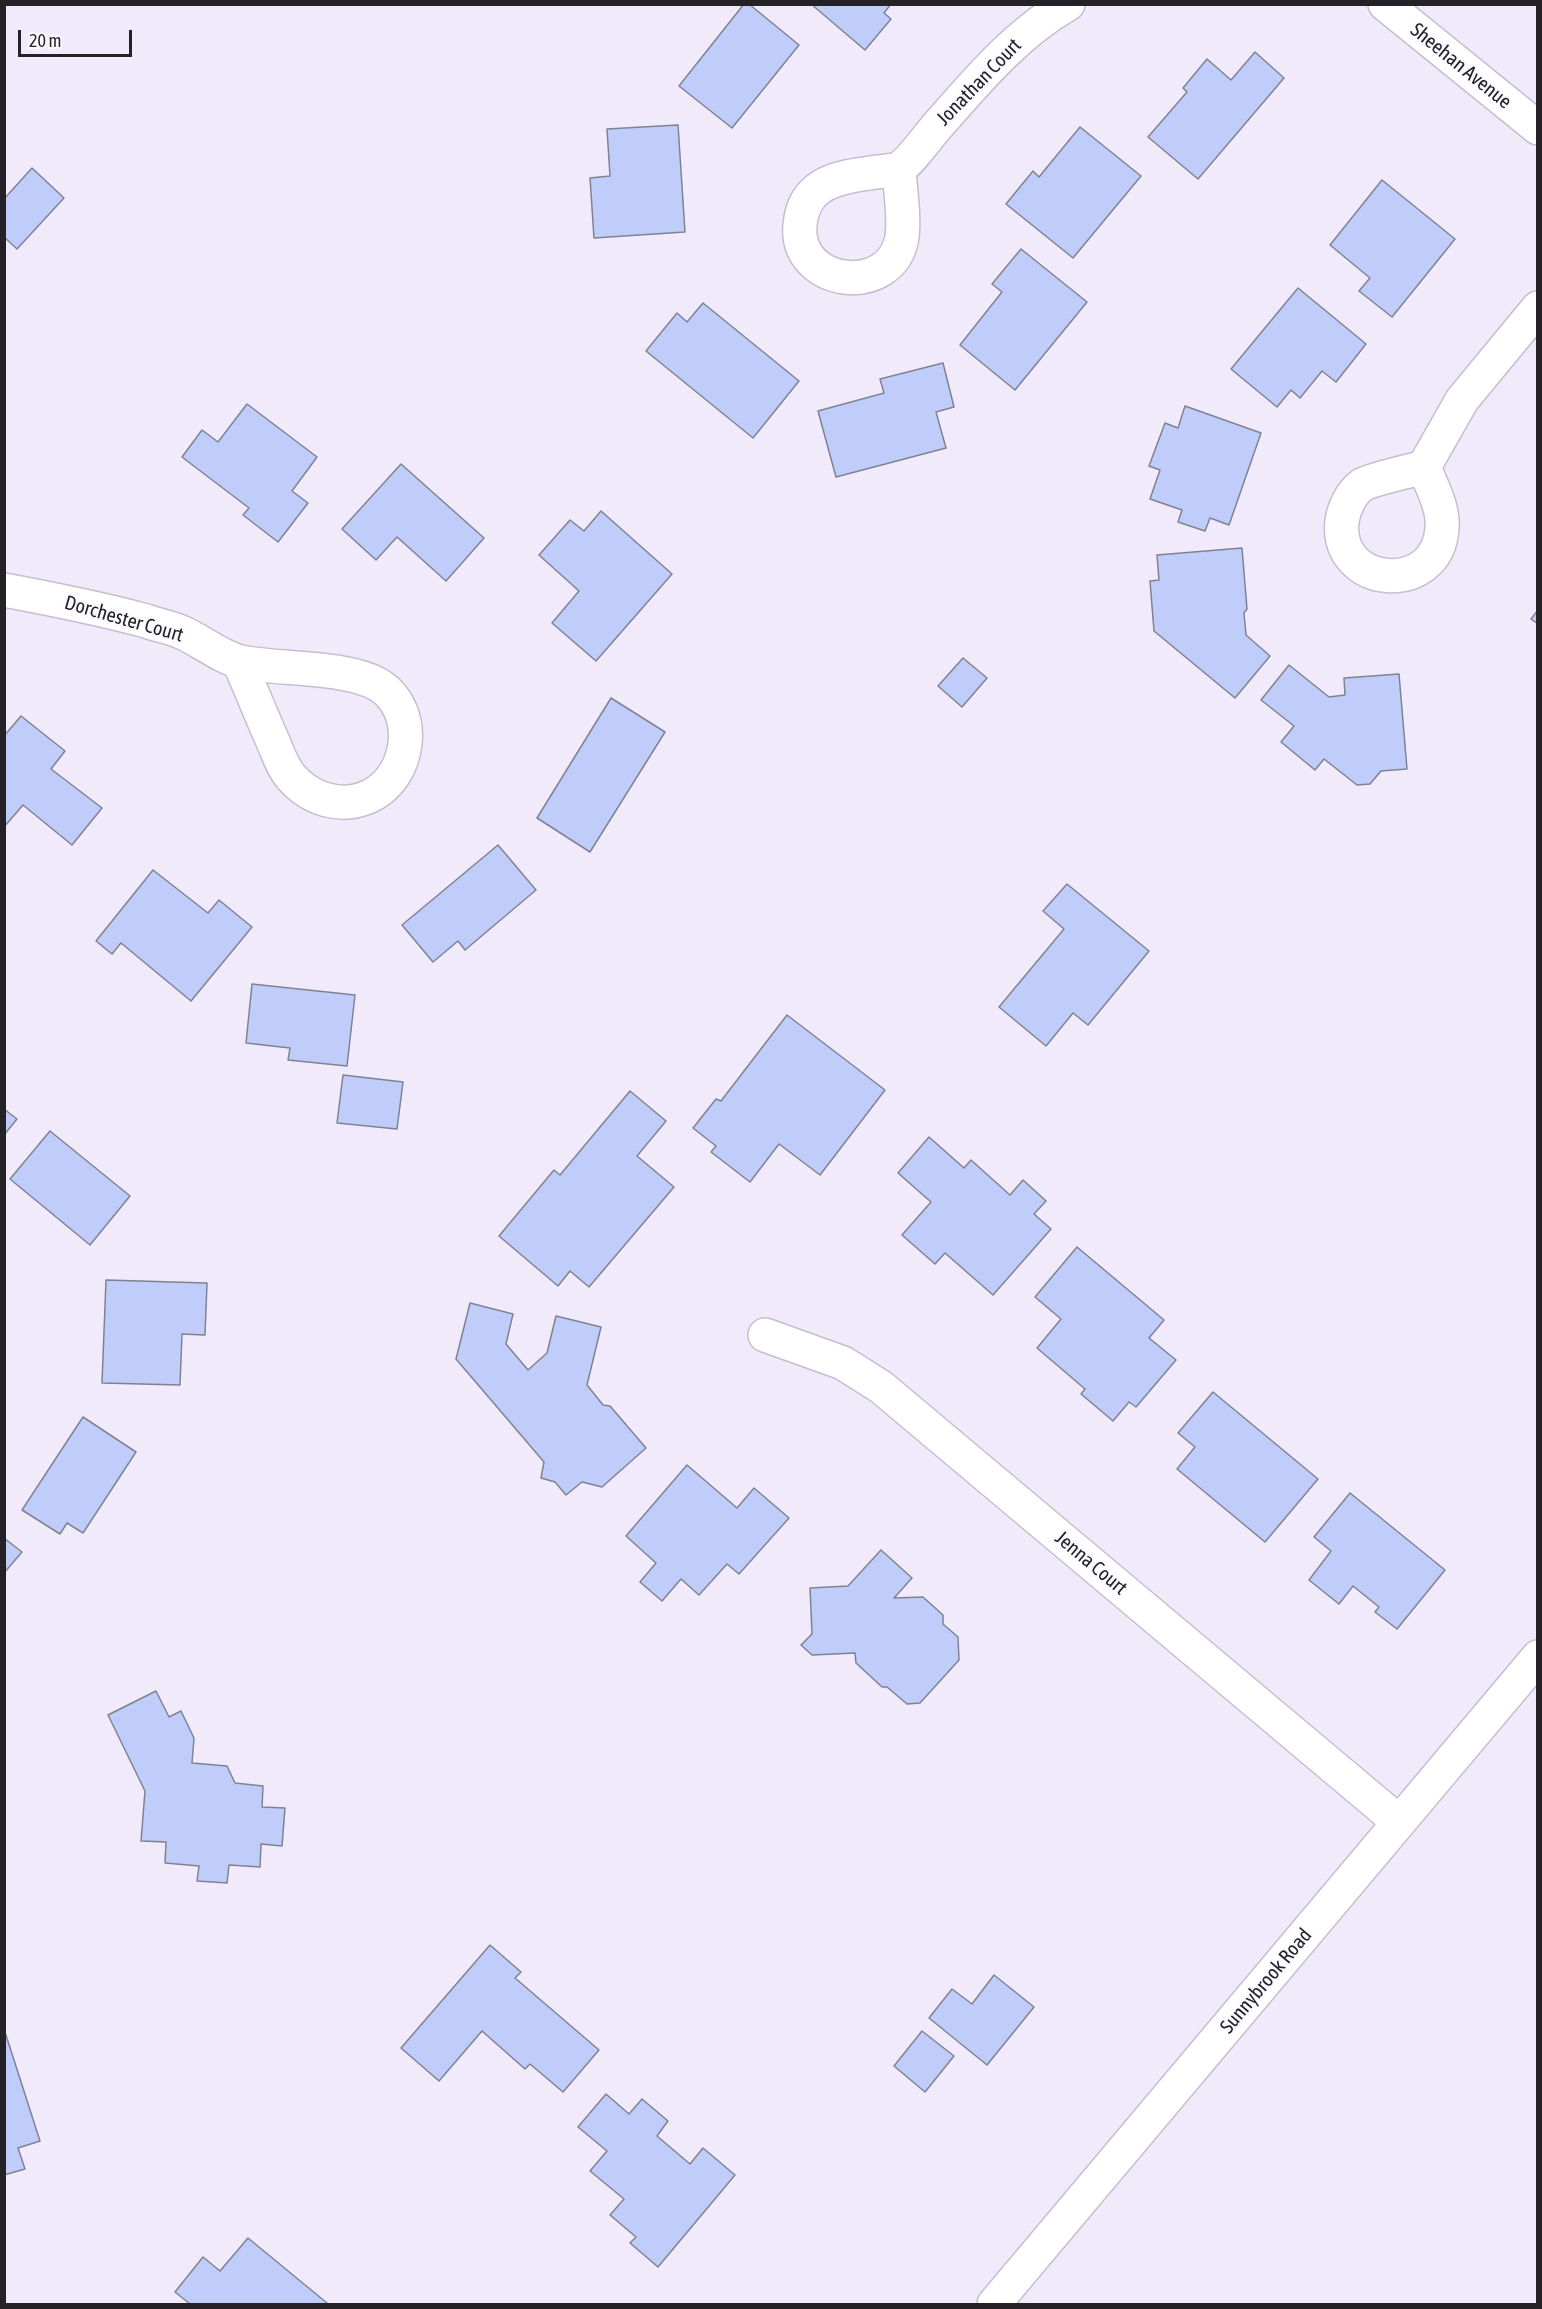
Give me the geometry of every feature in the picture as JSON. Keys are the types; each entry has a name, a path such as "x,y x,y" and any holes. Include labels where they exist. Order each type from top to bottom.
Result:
{"street":[{"name":"Jonathan Court","path":"899,169 997,59 1032,28 1068,4"},
{"name":"Sheehan Avenue","path":"1385,4 1538,128"},
{"path":"1424,467 1462,400 1538,308"},
{"name":"Dorchester Court","path":"4,590 83,605 180,632 239,662 361,676 381,687 396,703 404,724 406,746 400,767 387,784 378,791 369,797 347,803 325,801 305,791 289,775 239,662"},
{"name":"Jenna Court","path":"765,1335 843,1363 881,1387 1399,1822"},
{"name":"Sunnybrook Road","path":"994,2304 1538,1656"}],"building":[{"path":"744,4 749,4 799,45 732,128 679,86"},
{"path":"811,4 891,4 884,13 891,19 865,50"},
{"path":"1255,52 1284,78 1198,179 1148,137 1187,92 1183,88 1207,59 1231,80"},
{"path":"678,125 685,232 594,238 590,178 610,176 607,129"},
{"path":"1080,127 1141,176 1073,258 1006,204 1033,171 1039,177"},
{"path":"32,168 64,198 17,249 4,237 4,199"},
{"path":"1382,180 1455,239 1392,317 1359,291 1370,278 1330,245"},
{"path":"1021,249 1087,302 1015,390 960,345 1002,292 992,284"},
{"path":"1298,288 1366,344 1336,382 1322,371 1300,398 1291,390 1277,407 1231,369"},
{"path":"703,303 799,381 753,438 646,351 677,313 687,322"},
{"path":"943,363 954,407 936,412 946,448 836,477 818,411 884,393 880,379"},
{"path":"247,404 317,457 292,491 308,503 278,542 243,515 249,508 182,457 202,430 218,442"},
{"path":"1185,406 1261,433 1229,525 1210,518 1205,531 1178,522 1182,510 1150,499 1160,470 1149,466 1165,423 1178,428"},
{"path":"401,464 484,538 446,581 397,537 376,560 342,529"},
{"path":"601,511 672,574 596,661 552,623 579,591 539,555 570,520 584,531"},
{"path":"1242,548 1247,609 1244,613 1246,635 1270,656 1235,698 1154,631 1150,581 1159,580 1157,555"},
{"path":"1538,610 1538,624 1531,619"},
{"path":"963,658 987,678 962,707 938,686"},
{"path":"1289,665 1329,697 1345,695 1344,678 1399,674 1407,769 1381,771 1370,784 1357,785 1324,759 1315,770 1281,742 1294,726 1261,700"},
{"path":"611,698 665,732 590,852 537,818"},
{"path":"21,716 65,751 51,769 102,808 72,845 23,805 4,827 4,736"},
{"path":"498,845 536,890 465,950 458,941 433,962 402,925"},
{"path":"153,870 208,913 219,900 252,927 191,1001 121,943 112,954 96,941"},
{"path":"1067,884 1149,951 1088,1025 1073,1013 1046,1046 999,1007 1064,929 1043,911"},
{"path":"252,984 355,995 347,1066 288,1060 290,1048 246,1043"},
{"path":"787,1015 885,1090 820,1175 779,1144 750,1182 711,1152 716,1146 693,1128 716,1099 721,1101"},
{"path":"343,1075 403,1082 397,1129 337,1123"},
{"path":"630,1091 666,1121 637,1156 674,1187 589,1287 570,1271 558,1286 499,1236 554,1170 560,1175"},
{"path":"4,1109 17,1119 4,1135"},
{"path":"50,1131 130,1196 90,1245 10,1179"},
{"path":"929,1137 964,1168 971,1160 1010,1195 1023,1180 1046,1201 1034,1214 1051,1229 993,1295 945,1253 935,1264 902,1235 931,1202 898,1173"},
{"path":"1077,1247 1164,1320 1149,1338 1176,1360 1136,1407 1129,1402 1113,1421 1081,1394 1085,1389 1037,1348 1061,1319 1035,1297"},
{"path":"106,1280 207,1283 205,1335 182,1334 180,1385 102,1383"},
{"path":"470,1303 513,1314 506,1344 528,1370 547,1353 556,1316 601,1327 587,1385 603,1405 610,1406 646,1448 602,1487 582,1482 566,1495 555,1482 541,1478 544,1462 456,1359"},
{"path":"1213,1392 1318,1479 1265,1542 1177,1469 1195,1447 1178,1433"},
{"path":"83,1417 136,1452 83,1533 67,1523 60,1534 22,1510"},
{"path":"687,1465 737,1508 754,1488 789,1518 739,1574 727,1564 699,1595 681,1579 662,1601 640,1582 656,1563 626,1536"},
{"path":"1350,1493 1445,1570 1397,1629 1375,1612 1379,1607 1353,1586 1339,1604 1309,1580 1331,1551 1314,1537"},
{"path":"4,1538 22,1552 4,1573"},
{"path":"881,1550 912,1578 894,1598 923,1597 943,1615 943,1624 958,1637 959,1660 920,1703 907,1704 887,1687 882,1687 856,1663 855,1653 812,1655 801,1645 812,1634 810,1588 848,1586"},
{"path":"156,1691 169,1717 181,1711 194,1738 192,1763 227,1766 235,1783 263,1786 262,1807 285,1808 282,1846 261,1844 260,1867 229,1865 227,1883 197,1881 199,1866 165,1863 166,1842 141,1841 145,1791 108,1715"},
{"path":"490,1945 521,1972 515,1978 599,2050 563,2092 530,2064 525,2069 482,2031 439,2081 401,2048"},
{"path":"994,1975 1034,2007 987,2065 929,2018 952,1989 972,2004"},
{"path":"4,2029 40,2141 18,2148 25,2169 4,2175"},
{"path":"922,2031 954,2056 925,2092 894,2066"},
{"path":"606,2094 629,2114 642,2099 668,2121 657,2136 690,2164 703,2148 735,2175 658,2267 630,2243 636,2237 610,2215 624,2199 590,2171 607,2151 578,2127"},
{"path":"248,2238 327,2303 190,2304 175,2292 203,2257 220,2271"}]}
